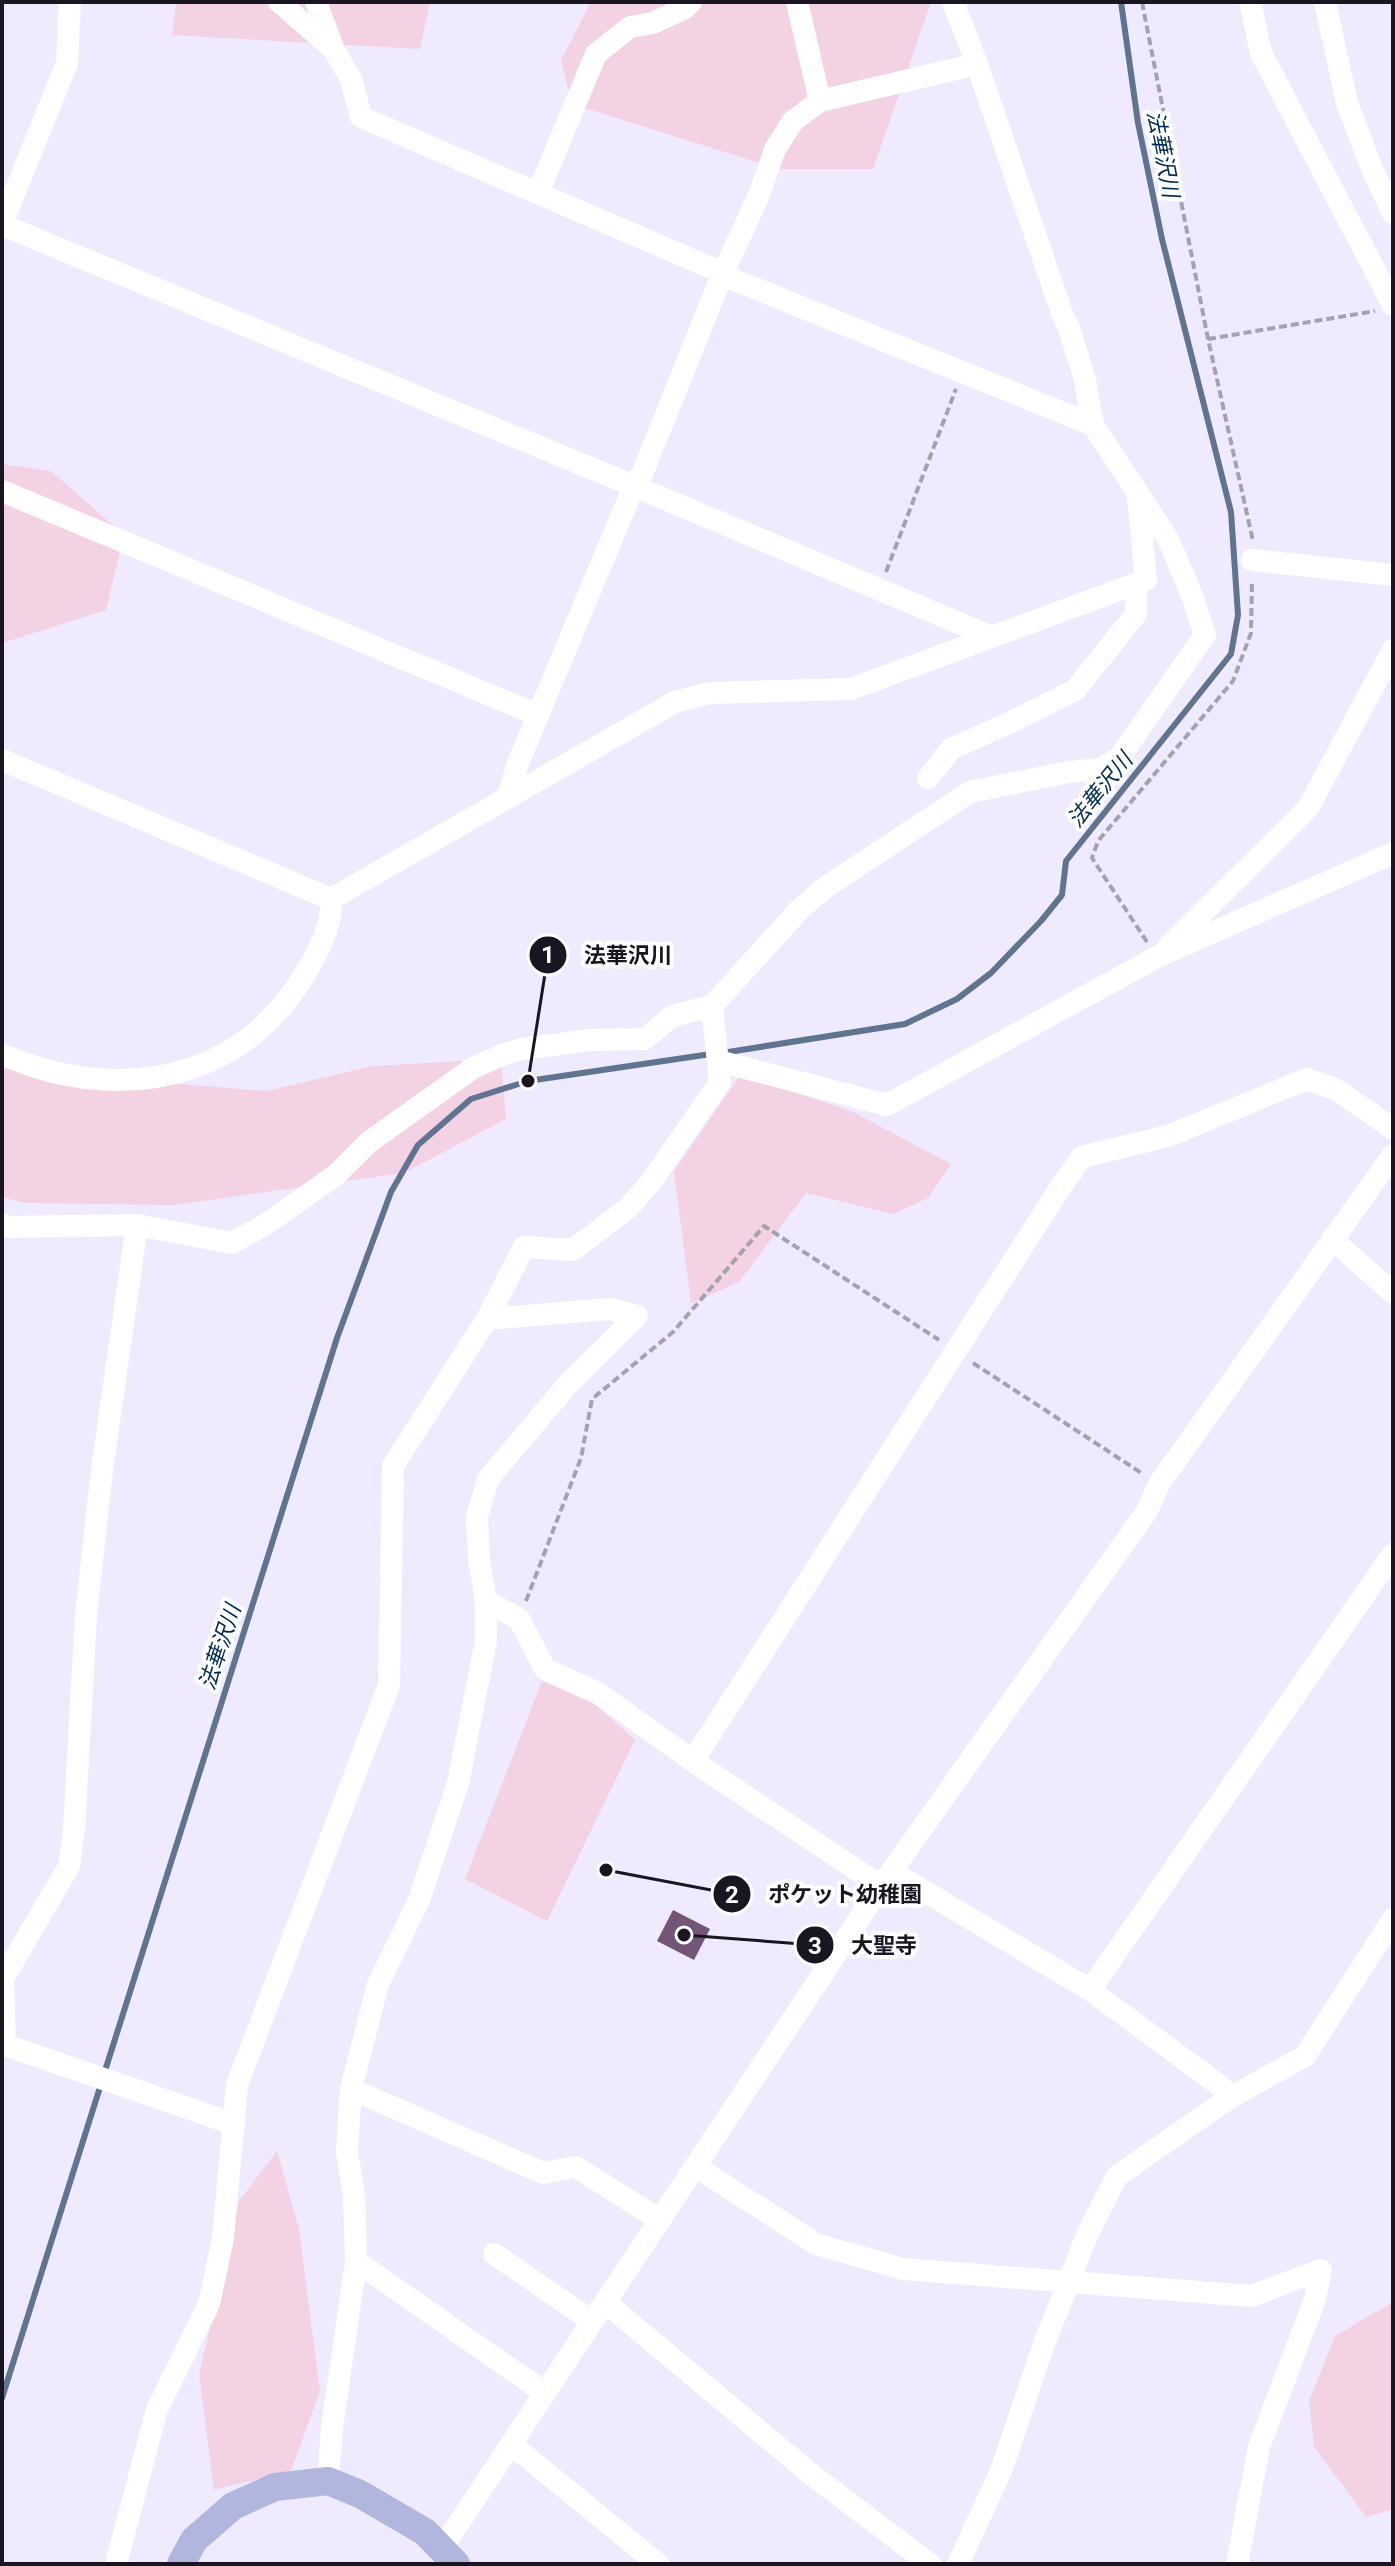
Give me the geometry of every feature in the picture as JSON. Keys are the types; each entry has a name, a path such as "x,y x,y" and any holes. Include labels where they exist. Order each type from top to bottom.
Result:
{"main road":[{"path":"181,2564 194,2540 233,2506 275,2487 328,2481 360,2494 425,2532 443,2559"}],"street":[{"path":"70,2 67,63 2,225 992,637"},
{"path":"279,2 334,50"},
{"path":"316,2 334,50 351,79 361,117 723,274 1093,425"},
{"path":"538,193 596,54 630,27 653,23 691,2"},
{"path":"797,2 820,101"},
{"path":"2,1224 8,1227 137,1225 232,1243 266,1224 336,1175 369,1142 473,1068 522,1049 590,1040 645,1039 672,1016 712,1006 799,910 827,886 970,792 1069,772 1101,769 1119,758 1205,635 1168,539 1093,425 1085,380 1069,328 953,2"},
{"path":"1250,2 1261,53 1385,308"},
{"path":"1325,2 1347,103 1393,213"},
{"path":"508,797 518,763 759,195 775,149 793,121 820,101 977,64"},
{"path":"2,491 538,715"},
{"path":"331,899 675,702 710,693 851,689 1146,580 1137,491"},
{"path":"1252,560 1393,575"},
{"path":"928,778 951,749 1075,690 1136,614 1136,584"},
{"path":"1157,957 1308,808 1393,650"},
{"path":"2,760 331,899"},
{"path":"718,1061 887,1105 1157,957 1393,853"},
{"path":"2,1055 50,1071 108,1079 163,1076 201,1067 242,1045 291,996 313,960 332,912 331,899"},
{"path":"116,2564 157,2409 209,2304 223,2238 237,2085 389,1685 393,1466 487,1319 524,1247 573,1250 628,1208 651,1182 720,1082 712,1006"},
{"path":"693,1761 1082,1157 1168,1136 1307,1079 1337,1090 1393,1129"},
{"path":"443,2559 511,2444 886,1879 1147,1511 1159,1484 1393,1155"},
{"path":"137,1225 102,1470 86,1615 74,1830 69,1866 2,1979 5,2045 234,2124"},
{"path":"1332,1239 1393,1293"},
{"path":"328,2481 332,2428 356,2261 354,2194 347,2152 351,2089 378,1984 419,1900 458,1783 486,1641 486,1601 479,1559 477,1517 488,1479 569,1383 637,1316 610,1309 487,1319"},
{"path":"1090,1990 1393,1554"},
{"path":"486,1601 519,1619 545,1669 598,1693 693,1761 886,1879 1090,1990 1231,2097"},
{"path":"958,2564 1001,2471 1069,2281 1100,2206 1117,2176 1231,2097 1305,2056 1393,1919"},
{"path":"351,2089 543,2173 576,2167 660,2220"},
{"path":"695,2166 816,2244 903,2269 1251,2296 1321,2270 1315,2299 1259,2447 1237,2564"},
{"path":"494,2254 592,2321"},
{"path":"356,2261 545,2393"},
{"path":"605,2302 812,2475 930,2564"},
{"path":"511,2444 658,2564"}],"path":[{"path":"1142,2 1208,339 1254,542 1251,633 1233,681 1098,841 1092,858 1157,957"},
{"path":"1208,339 1385,308"},
{"path":"880,589 962,374"},
{"path":"519,1619 581,1458 592,1399 673,1332 764,1226 948,1346"},
{"path":"961,1355 1159,1484"}],"shaded area":[{"path":"176,2 430,2 420,49 172,35"},
{"path":"587,2 931,2 873,169 778,169 572,104 561,60 589,6"},
{"path":"2,464 51,471 124,535 106,610 2,643"},
{"path":"2,1055 179,1084 267,1091 372,1066 501,1059 506,1119 404,1173 173,1205 25,1203 2,1197"},
{"path":"741,1074 853,1112 951,1164 928,1198 893,1214 806,1193 739,1282 691,1303 674,1171"},
{"path":"542,1681 596,1705 635,1740 547,1921 465,1879"},
{"path":"277,2151 299,2229 320,2391 291,2471 214,2490 199,2375 239,2201"},
{"path":"1393,2302 1393,2509 1366,2517 1314,2447 1309,2401 1335,2336"}],"building":[{"path":"673,1910 710,1929 694,1960 657,1941"}],"waterway":[{"name":"法華沢川","path":"722,1053 905,1024 957,999 991,973 1062,895 1066,861 1231,654 1238,615 1231,512 1162,239 1138,123 1121,2"},
{"name":"法華沢川","path":"104,2074 337,1338 391,1192 418,1145 471,1099 528,1081 711,1054"},
{"name":"法華沢川","path":"2,2398 101,2084"}],"place":[{"name":"法華沢川","path":"528,1081"},
{"name":"ポケット幼稚園","path":"606,1870"},
{"name":"大聖寺","path":"684,1935"}]}
